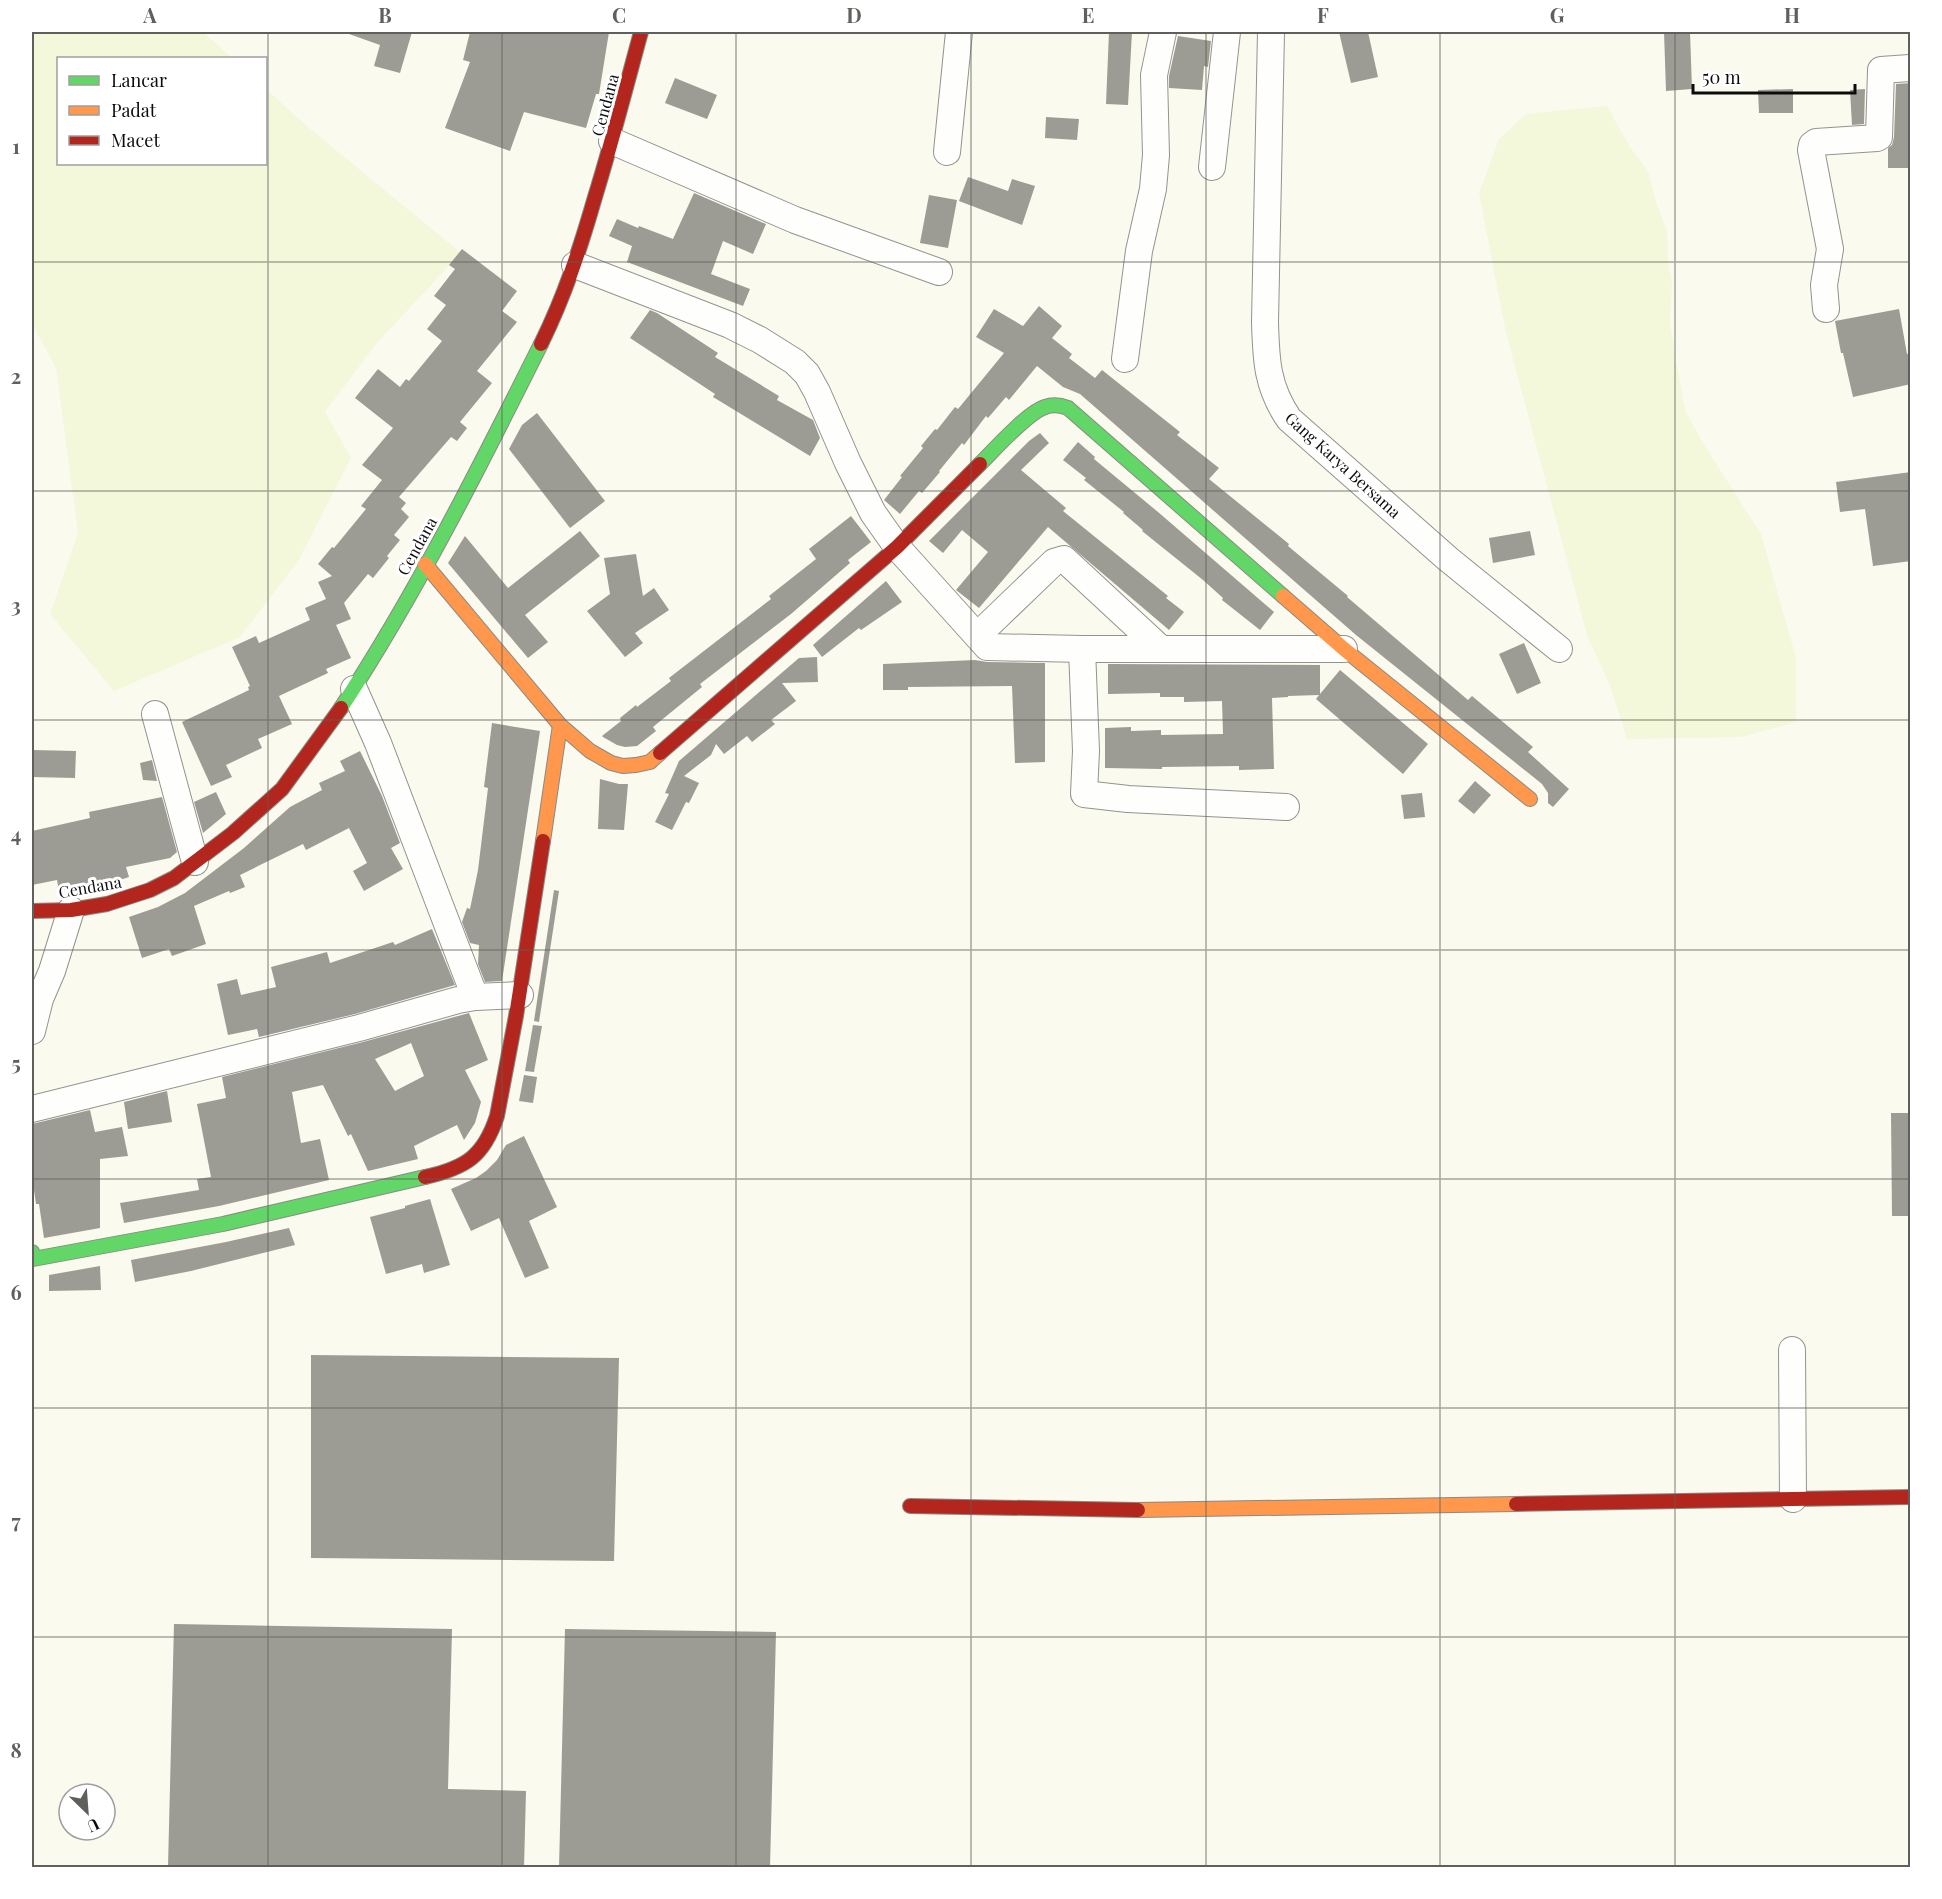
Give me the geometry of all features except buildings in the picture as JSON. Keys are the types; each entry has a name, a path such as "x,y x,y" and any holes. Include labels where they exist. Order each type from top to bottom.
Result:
{"street":[{"name":"Cendana","path":"32,911 71,910 106,904 150,890 174,878 233,833 282,789 333,720 375,656 471,484 559,308 575,265 612,141 641,32"},
{"path":"947,152 959,32"},
{"path":"1125,359 1139,251 1153,189 1156,155 1154,75 1162,32"},
{"path":"1212,167 1227,32"},
{"name":"Gang Karya Bersama","path":"1271,32 1265,322 1266,358 1271,386 1279,405 1288,419 1448,560 1559,649"},
{"path":"1826,309 1824,285 1830,249 1811,150 1812,145 1816,142 1879,137 1881,70 1911,68"},
{"path":"612,141 795,220 939,272"},
{"path":"575,265 730,325 760,340 795,362 807,374 817,392 873,513 897,548 978,635 984,645 990,648 1344,649"},
{"path":"425,564 560,725 597,757 609,764 632,766 650,762 897,548 1017,427 1043,407 1059,405 1068,408 1344,649 1530,799"},
{"path":"978,635 1054,562 1064,559 1160,648"},
{"path":"1082,649 1086,751 1084,794 1128,799 1286,807"},
{"path":"354,689 378,743 475,997"},
{"path":"155,714 195,862"},
{"path":"32,1251 33,1259 223,1224 434,1175 468,1161 482,1150 493,1128 519,995 560,725"},
{"path":"32,1031 40,999 52,971 71,910"},
{"path":"32,1109 475,997 519,995"},
{"path":"1792,1350 1792,1499"},
{"path":"910,1506 1144,1510 1911,1497"}],"green space":[{"path":"32,32 203,32 231,57 57,57 57,165 267,165 267,90 308,127 461,253 376,344 325,412 351,458 299,560 240,637 114,691 50,614 78,533 56,368 32,324"},
{"path":"1607,106 1630,147 1648,171 1667,231 1672,284 1670,322 1685,410 1703,443 1761,534 1796,658 1796,722 1741,737 1627,739 1610,686 1587,635 1506,333 1479,193 1499,139 1526,114"}],"traffic: fast":[{"path":"341,708 421,575 471,483 541,344"},
{"path":"980,464 1011,432 1038,410 1054,405 1068,408 1283,596"},
{"path":"32,1252 33,1259 223,1224 425,1177"}],"traffic: slow":[{"path":"425,564 560,725 590,751 611,763 623,766 650,762 660,753"},
{"path":"1283,596 1344,649 1530,799"},
{"path":"543,841 560,725"},
{"path":"1138,1510 1516,1504"}],"traffic: jam":[{"path":"541,344 565,290 584,235 641,32"},
{"path":"660,753 897,547 980,464"},
{"path":"32,911 71,910 107,904 150,890 174,878 233,833 282,789 341,708"},
{"path":"425,1177 452,1169 472,1158 486,1141 497,1116 516,1016 543,841"},
{"path":"1516,1504 1910,1497"},
{"path":"910,1506 1138,1510"}]}
